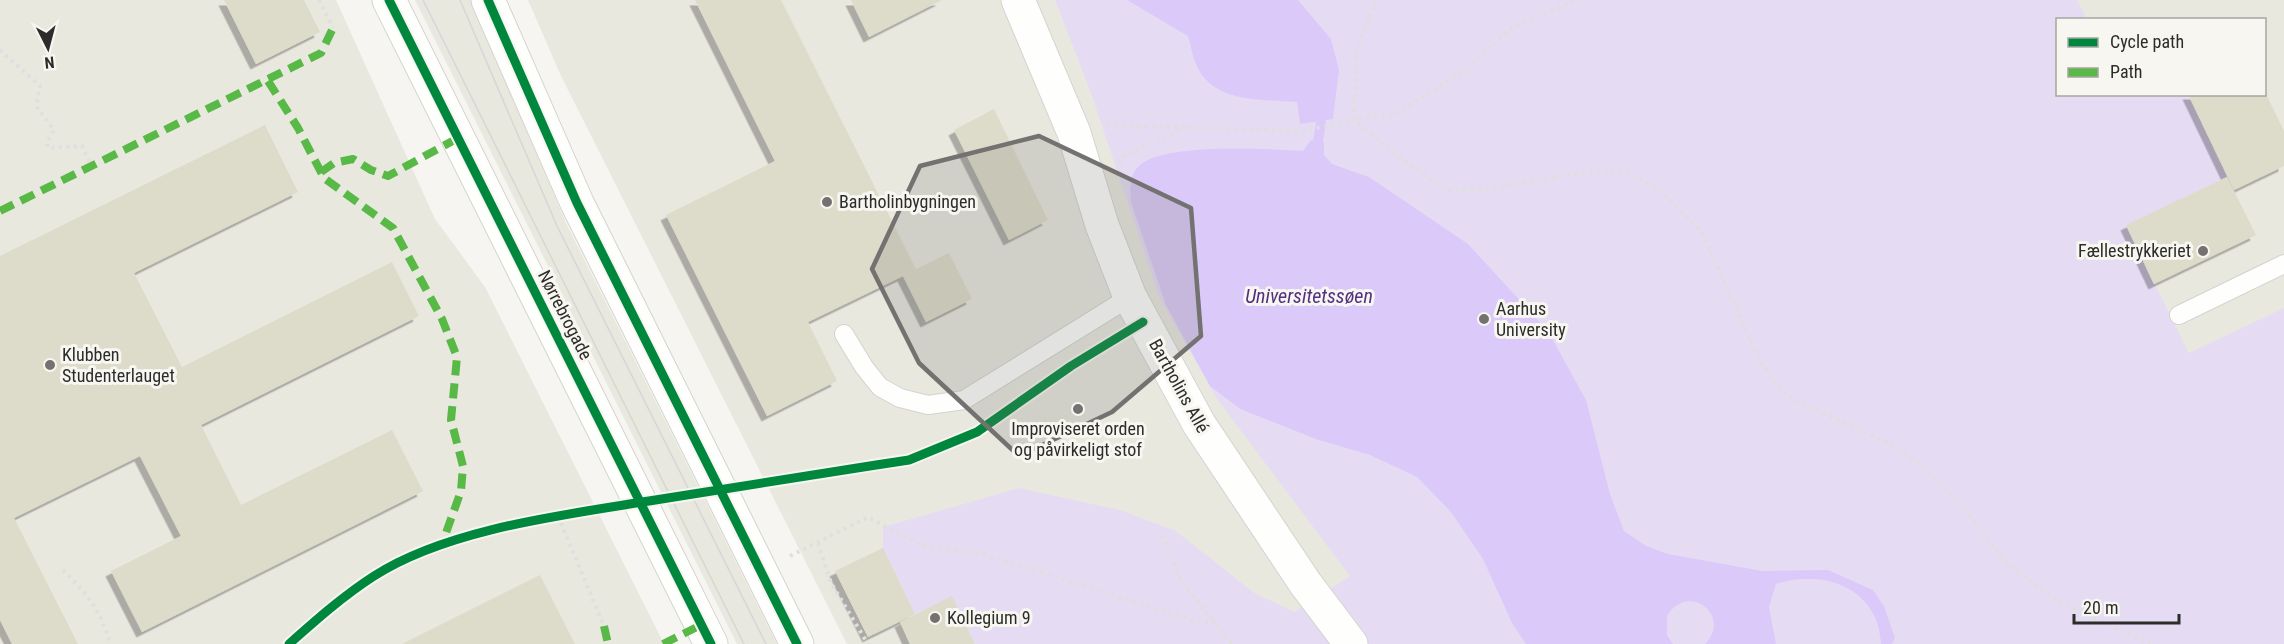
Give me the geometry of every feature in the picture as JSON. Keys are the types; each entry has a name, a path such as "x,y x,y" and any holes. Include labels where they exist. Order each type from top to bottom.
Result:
{"main road":[{"name":"Nørrebrogade","path":"389,0 711,644"},
{"path":"488,0 577,203 797,644"},
{"name":"Bartholins Allé","path":"1018,0 1074,133 1102,225 1130,297 1199,424 1305,583 1351,644"}],"lane":[{"path":"2179,315 2284,264"},
{"path":"844,334 864,368 880,387 900,398 928,405 964,400 1130,297"}],"path":[{"path":"319,0 333,28"},
{"path":"1376,0 1356,53 1354,119 1382,144 1445,190 1491,189 1580,173 1630,173 1659,190 1701,231 1758,357 1778,387 1795,400 1888,443 1920,464 1967,511 2004,561 2056,600 2150,644"},
{"path":"1074,133 1104,125 1298,131 1348,123 1354,119 1396,114 1465,70 1511,28 1577,0"},
{"path":"0,50 40,86 36,106 54,130 47,142 48,148 82,146 91,165"},
{"path":"1120,166 1123,156 1185,127"},
{"path":"547,519 569,514"},
{"path":"558,516 604,626"},
{"path":"868,644 831,583 818,543 868,517 923,546 979,553 1196,621 1216,622"},
{"path":"1161,535 1183,583 1232,644"},
{"path":"63,570 90,596 104,622 110,644"}],"highlighted area":[{"path":"1039,136 1191,208 1201,336 1112,412 1019,456 919,363 872,269 920,166"}],"shaded area":[{"path":"0,0 336,0 435,219 485,287 664,644 0,644"},
{"path":"415,0 471,0 566,223 777,644 737,644"},
{"name":"Aarhus University","path":"528,0 2284,0 2284,644 847,644 561,76"},
{"name":"Aarhus University","path":"1055,0 2077,0 2086,18 2056,18 2056,96 2188,96 2227,177 2126,226 2189,353 2284,308 2284,644 975,644 952,597 915,614 883,548 883,527 1019,488 1120,510 1176,531 1253,592 1294,612 1350,576 1217,399 1159,297 1092,96"}],"water":[{"path":"1127,0 1298,0 1331,39 1339,70 1333,119 1300,124 1297,102 1254,99 1226,93 1203,77 1193,57 1188,36"},
{"name":"Universitetssøen","path":"1311,140 1324,142 1324,155 1332,164 1369,177 1468,244 1548,331 1586,400 1610,494 1624,531 1646,546 1668,554 1762,571 1828,570 1873,590 1884,606 1895,638 1892,644 1881,644 1878,625 1870,609 1859,596 1829,581 1812,579 1776,584 1769,607 1776,644 1705,644 1712,633 1714,623 1711,614 1704,606 1696,602 1686,602 1676,606 1667,616 1667,635 1673,644 1526,644 1512,623 1483,559 1451,512 1417,477 1370,455 1316,439 1240,409 1210,386 1166,305 1131,202 1130,188 1133,175 1138,167 1150,159 1168,154 1216,149 1303,151"}],"building":[{"path":"224,0 304,0 320,32 256,64"},
{"name":"Bartholinbygningen","path":"695,0 781,0 916,269 949,253 972,299 926,322 903,276 808,322 837,381 767,416 666,215 775,161"},
{"path":"851,0 942,0 869,37"},
{"path":"2266,94 2284,131 2284,166 2234,190 2189,96 2266,96"},
{"path":"994,109 1048,220 1009,240 954,130"},
{"path":"265,125 298,192 134,273 182,367 392,262 419,316 201,425 241,505 392,430 423,491 142,632 111,571 181,536 140,456 14,518 78,644 12,644 0,620 0,256"},
{"path":"2227,177 2256,235 2154,284 2126,225"},
{"path":"883,548 915,614 868,637 835,571"},
{"path":"540,575 575,644 402,644"},
{"name":"Kollegium 9","path":"952,596 975,644 910,644 900,622"}],"waterway":[{"path":"1318,141 1321,123"}],"tram line":[{"path":"423,0 744,644"},
{"path":"460,0 557,226 766,644"}],"marked path":[{"path":"0,211 321,53 333,28"},
{"path":"268,81 298,128 324,178 393,228 442,319 457,357 451,420 463,466 461,491 442,544"},
{"path":"321,172 334,163 353,159 371,170 388,176 458,138"},
{"path":"663,644 701,625"},
{"path":"604,626 608,644"}],"cycle path":[{"path":"389,0 711,644"},
{"path":"488,0 577,203 797,644"},
{"path":"289,644 341,600 374,576 403,560 470,535 543,518 909,460 977,432 1071,366 1143,322"}],"place":[{"name":"Bartholinbygningen","path":"827,202"},
{"name":"Fællestrykkeriet","path":"2203,251"},
{"name":"Aarhus University","path":"1484,319"},
{"name":"Klubben Studenterlauget","path":"50,365"},
{"name":"Improviseret orden og påvirkeligt stof","path":"1078,409"},
{"name":"Kollegium 9","path":"935,618"}]}
